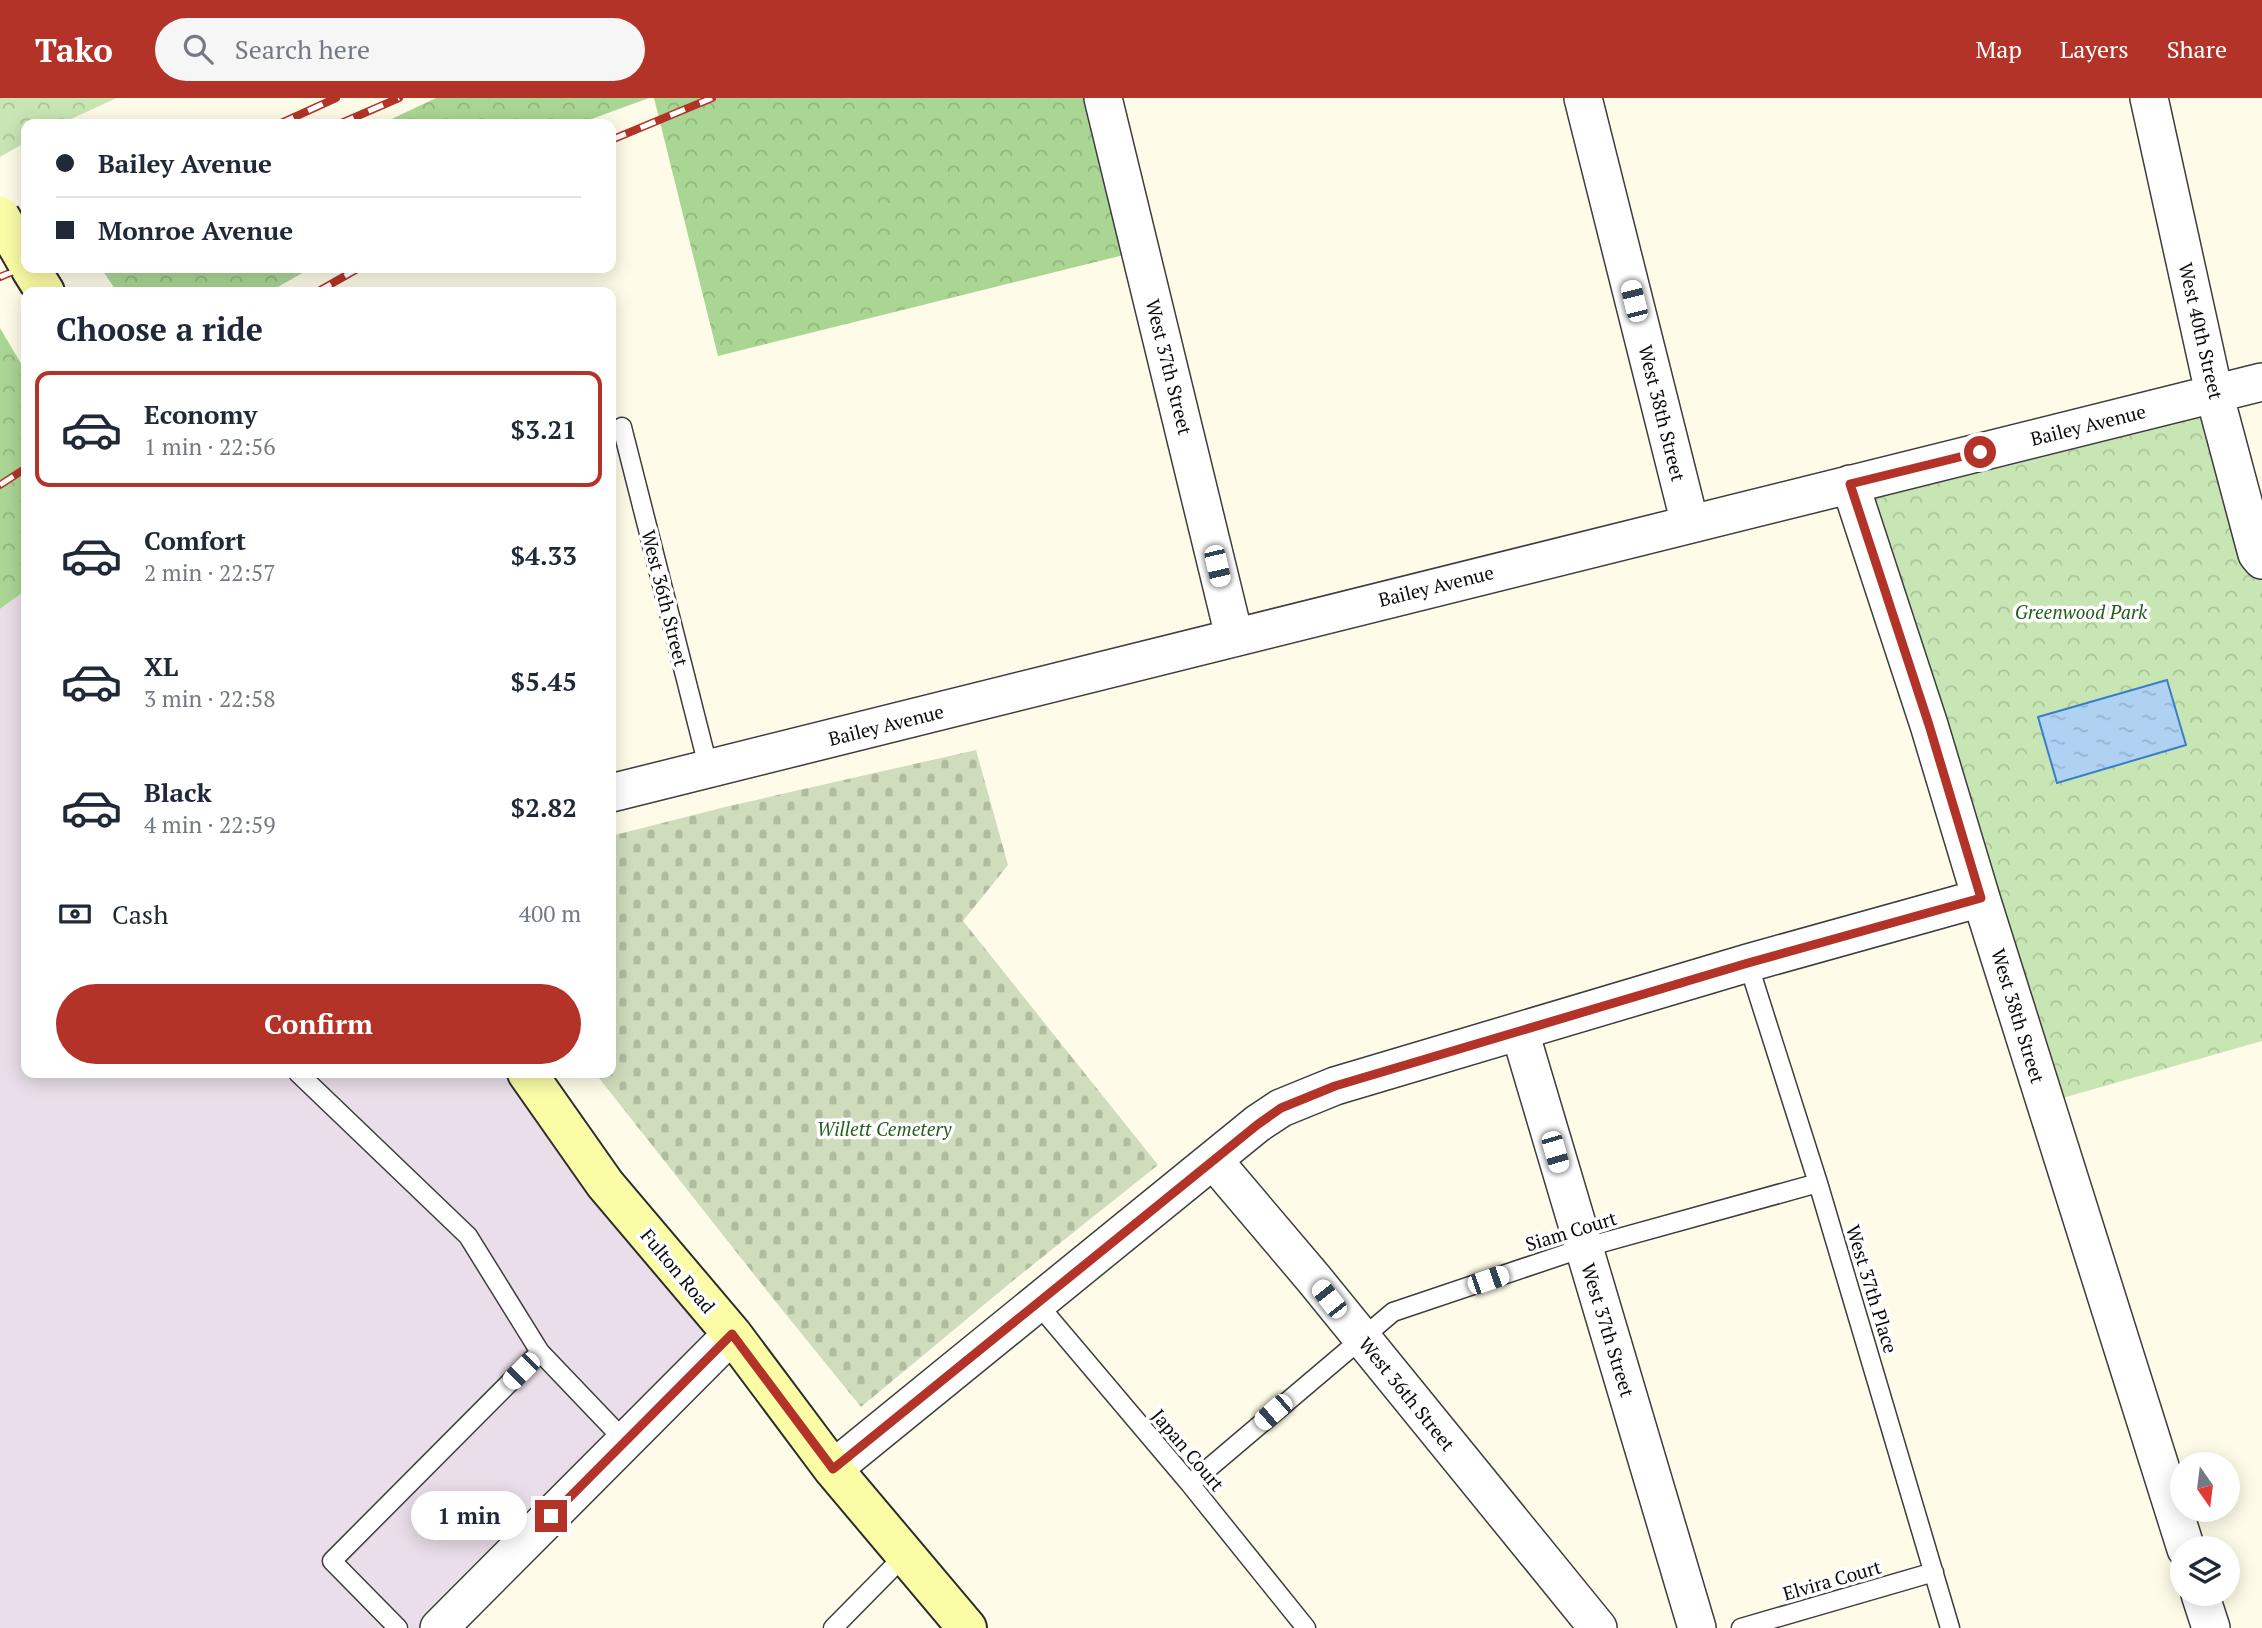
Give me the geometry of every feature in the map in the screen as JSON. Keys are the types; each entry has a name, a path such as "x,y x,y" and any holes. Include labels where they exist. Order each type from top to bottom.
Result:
{"main road":[{"path":"0,216 21,252"},
{"name":"Fulton Road","path":"531,1078 605,1184 732,1334 833,1469 967,1628"}],"street":[{"name":"West 37th Street","path":"1103,98 1234,636"},
{"name":"West 38th Street","path":"1583,98 1690,524"},
{"name":"West 40th Street","path":"2149,98 2214,393 2257,554 2262,560"},
{"name":"Bailey Avenue","path":"616,792 2262,382"},
{"name":"West 38th Street","path":"1850,484 2182,1536"},
{"path":"833,1469 1036,1302 1281,1108 1335,1086 1748,963 1981,898"},
{"name":"West 37th Street","path":"1520,1032 1697,1628"},
{"name":"West 36th Street","path":"1214,1161 1598,1628"},
{"path":"439,1628 732,1334"},
{"path":"2204,1606 2211,1628"}],"lane":[{"name":"West 36th Street","path":"622,427 709,770"},
{"name":"West 37th Place","path":"1748,963 1818,1183 1950,1628"},
{"path":"303,1078 468,1236 540,1352 625,1441"},
{"name":"Siam Court","path":"1190,1484 1393,1312 1583,1248 1818,1183"},
{"name":"Japan Court","path":"1036,1302 1190,1484 1306,1628"},
{"path":"398,1628 332,1561 540,1352"},
{"path":"833,1628 905,1555"},
{"name":"Elvira Court","path":"1741,1628 1934,1572"}],"shaded area":[{"path":"21,594 21,1078 530,1078 732,1334 439,1628 0,1628 0,609"}],"green space":[{"path":"0,98 117,98 71,119 21,119 21,145 0,157"},
{"path":"436,98 649,98 592,119 392,119"},
{"path":"654,98 1103,98 1140,251 718,356"},
{"path":"104,273 302,273 278,287 114,287"},
{"path":"0,328 21,364 21,594 0,609"},
{"name":"Greenwood Park","path":"2214,393 2262,560 2262,1041 2045,1103 1850,484"},
{"name":"Willett Cemetery","path":"976,750 1008,865 963,921 1158,1165 861,1407 599,1078 616,1078 616,835"}],"water":[{"path":"2167,680 2186,745 2057,783 2038,717"}],"railway":[{"path":"290,119 336,98"},
{"path":"351,119 399,98"},
{"path":"616,138 712,98"},
{"path":"0,253 21,243"},
{"path":"0,277 21,268"},
{"path":"326,287 350,273"},
{"path":"0,485 21,471"}],"route":[{"path":"551,1516 732,1334 833,1469 1036,1302 1281,1108 1335,1086 1748,963 1981,898 1929,725 1850,484 1980,452"}]}
